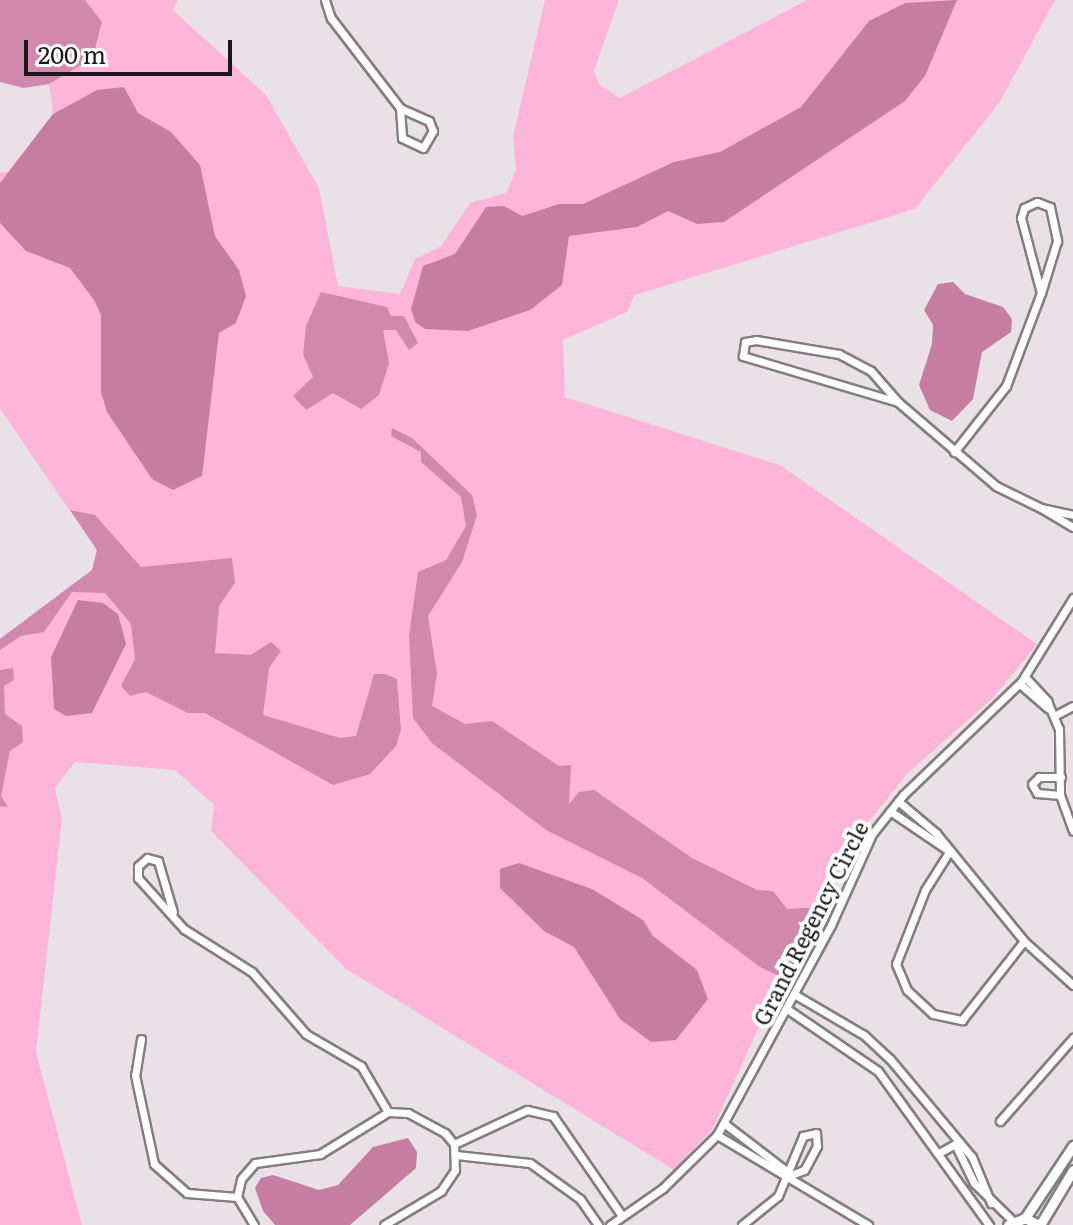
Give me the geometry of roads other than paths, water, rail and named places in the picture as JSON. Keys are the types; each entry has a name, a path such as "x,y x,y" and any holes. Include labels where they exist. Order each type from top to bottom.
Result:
{"street":[{"path":"325,0 331,18 400,108 429,121 433,131 423,148 402,138 400,108"},
{"path":"954,452 1006,386 1041,293 1057,241 1050,207 1037,202 1024,208 1021,218 1041,293"},
{"path":"898,402 845,382 754,362 740,349 756,340 825,349 871,371 898,402 996,486 1073,527"},
{"path":"1041,508 1073,515"},
{"name":"Grand Regency Circle","path":"610,1225 663,1188 717,1135 787,1009 862,852 898,801 1022,680 1073,598"},
{"path":"1022,680 1054,716 1062,741 1060,795 1073,831"},
{"path":"1054,716 1073,706"},
{"path":"1060,795 1037,793 1032,784 1039,777 1061,777"},
{"path":"898,801 947,850 1024,941 1073,985"},
{"path":"890,811 947,850"},
{"path":"947,850 925,890 898,956 897,975 907,990 933,1014 962,1020 1024,941"},
{"path":"173,912 158,861 147,858 138,866 138,878 194,937 258,978 298,1028 368,1072 388,1112"},
{"path":"794,994 864,1035 890,1059 955,1144 991,1203 1010,1223 1025,1218 1073,1146"},
{"path":"787,1009 878,1071 989,1225"},
{"path":"1000,1121 1073,1038"},
{"path":"141,1039 135,1075 154,1164 187,1193 237,1197"},
{"path":"454,1144 527,1110 553,1116 622,1216"},
{"path":"254,1225 237,1197 241,1179 255,1163 330,1151 388,1112 427,1121 454,1144 456,1155 447,1185 384,1225"},
{"path":"725,1124 791,1175"},
{"path":"742,1225 778,1196 791,1175 803,1136 816,1133 817,1146 804,1170 791,1175"},
{"path":"717,1135 791,1175 868,1225"},
{"path":"939,1153 955,1144"},
{"path":"456,1155 530,1163 580,1199 598,1225"},
{"path":"1025,1218 1039,1225 1073,1170"},
{"path":"979,1215 991,1203"}]}
